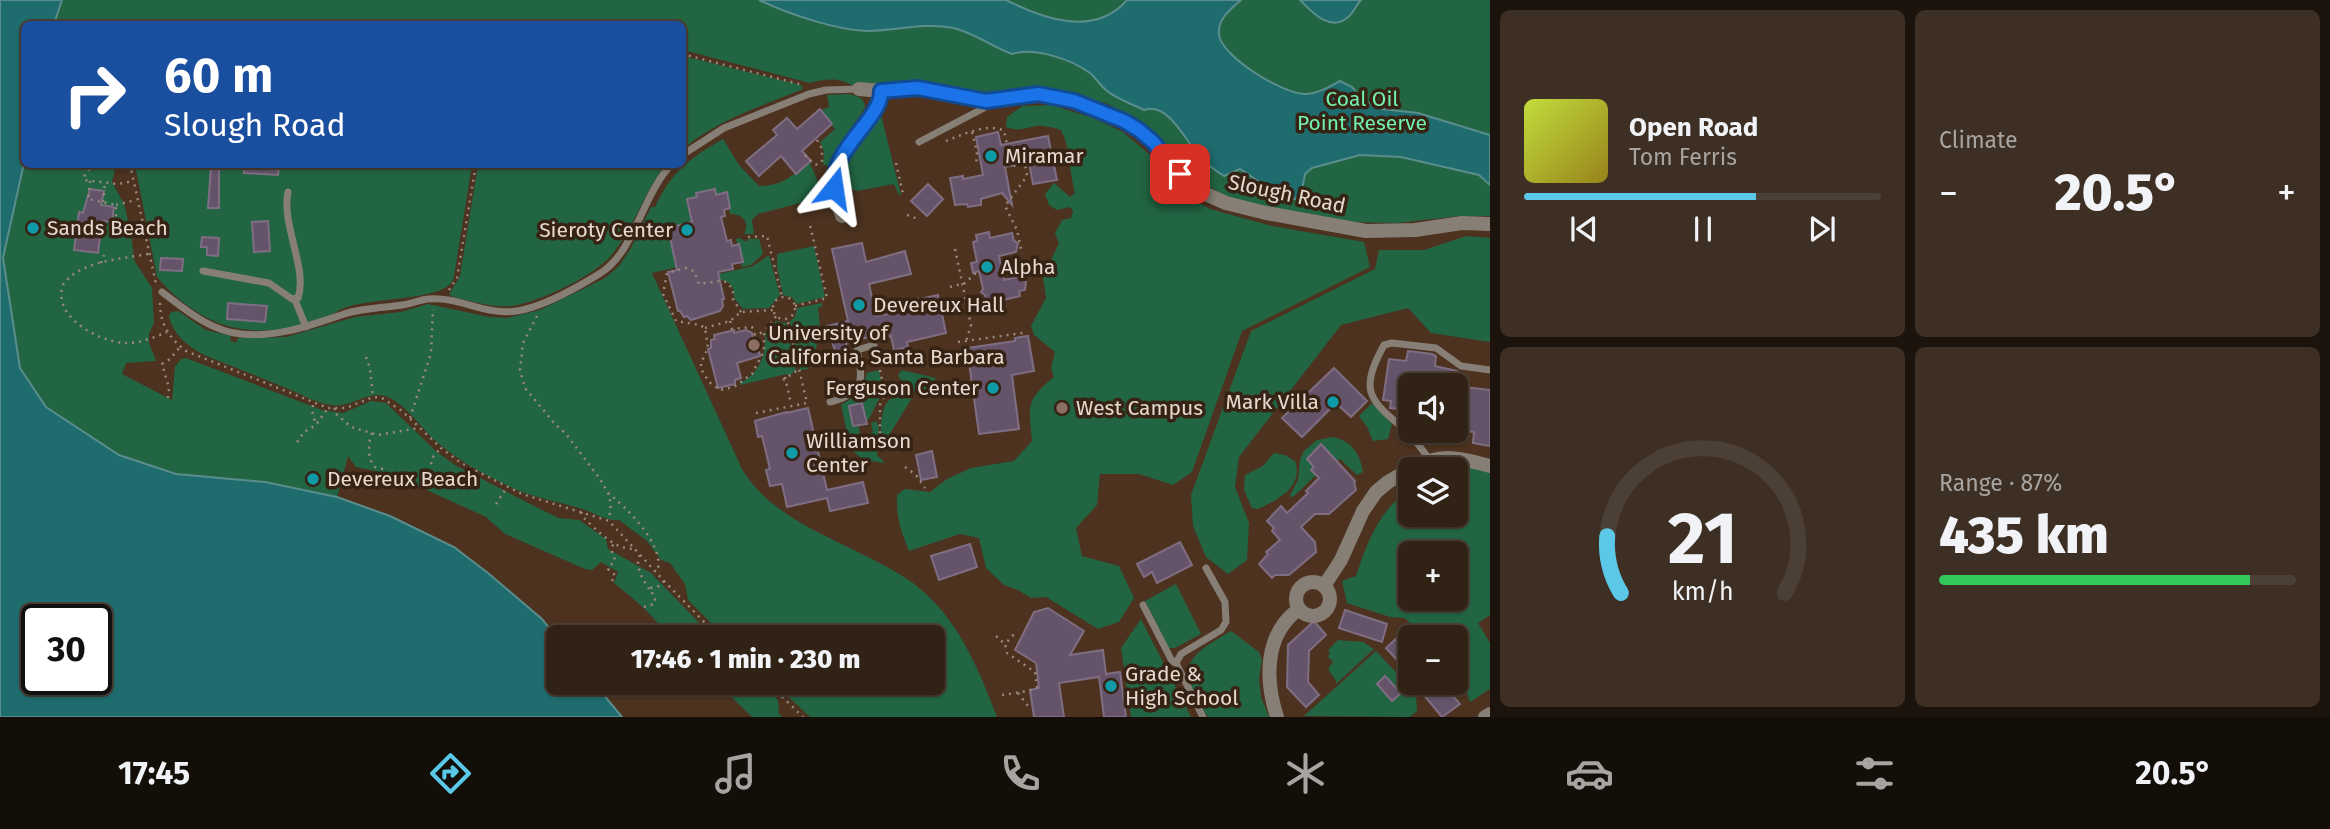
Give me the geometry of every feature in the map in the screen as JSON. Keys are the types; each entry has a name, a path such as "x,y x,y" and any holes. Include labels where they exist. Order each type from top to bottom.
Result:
{"street":[{"name":"Slough Road","path":"859,89 881,91 918,88 986,101 1038,94 1074,101 1139,130 1199,191 1226,204 1253,210 1366,231 1416,230 1462,223 1490,224"},
{"path":"842,216 834,188 836,170 849,144 880,103 881,91"},
{"path":"1468,460 1490,466"},
{"path":"1324,586 1341,560 1363,511 1376,492 1398,476"},
{"path":"1314,582 1324,586 1329,596 1328,607 1319,615 1308,616 1299,609 1295,598 1299,588 1314,582"},
{"path":"1277,717 1271,696 1269,661 1275,640 1299,609"},
{"path":"1485,717 1490,714"}],"lane":[{"path":"686,152 724,128 809,94 826,90 859,89"},
{"path":"919,142 984,108 986,101"},
{"path":"162,292 198,318 222,330 254,335 306,327 362,310 434,299 488,310 515,311 537,305 600,274 611,264 623,249 655,187 669,168"},
{"path":"288,192 286,208 299,275 300,293 296,300"},
{"path":"203,271 269,283 296,300 306,327"},
{"path":"1427,457 1371,393 1375,363 1384,345 1392,343 1436,348 1461,366 1490,370"},
{"path":"830,402 858,389 862,374 858,349 874,345"},
{"path":"1176,663 1181,654 1221,630 1226,621 1225,602 1206,568"},
{"path":"1143,605 1203,717"}],"path":[{"path":"686,55 806,87"},
{"path":"946,141 972,132 1000,128 1006,135 1012,166 1025,164 1027,176 1005,206 1017,230 1022,254"},
{"path":"972,132 976,166"},
{"path":"817,140 822,149 821,166"},
{"path":"806,155 813,163 829,169"},
{"path":"896,163 903,194"},
{"path":"91,168 83,178 118,184 133,181"},
{"path":"131,168 153,279 162,292 160,308 167,332 180,347 328,408 346,408 373,397 382,398 410,418 440,448 461,463 534,499 609,521 706,625"},
{"path":"445,300 457,278 475,168"},
{"path":"90,181 88,199 116,205 137,200"},
{"path":"103,202 105,183"},
{"path":"116,205 116,224"},
{"path":"907,215 918,219"},
{"path":"117,231 142,224"},
{"path":"795,306 827,298 810,225"},
{"path":"748,237 767,236 782,297"},
{"path":"954,249 971,326 966,342"},
{"path":"148,254 101,263 76,273 63,285 62,301 78,325 123,343 167,332"},
{"path":"101,263 104,255"},
{"path":"741,312 733,299 733,290 725,282 699,284 694,271 688,268 667,272 663,294 676,321 686,325 700,325 705,328 730,321 741,312 774,310"},
{"path":"950,287 962,284 976,273"},
{"path":"782,297 792,300 795,306 792,315 787,318 777,315 774,310 776,301 782,297"},
{"path":"410,418 431,353 433,340 430,327 434,299"},
{"path":"726,301 733,299"},
{"path":"538,310 523,343 520,370 522,382 585,457 608,493 636,517 651,542 659,565 656,573"},
{"path":"730,321 732,329 752,327 755,335 764,332 777,315"},
{"path":"756,413 807,402 787,318"},
{"path":"705,328 708,348 701,369 709,383 720,390 734,387 752,374 764,351 764,332"},
{"path":"958,342 1023,332"},
{"path":"168,398 169,388 162,364 180,347"},
{"path":"366,357 373,397"},
{"path":"792,406 785,379 798,370"},
{"path":"880,370 886,395 880,405 880,450"},
{"path":"313,403 316,425"},
{"path":"297,442 304,432 316,425 328,408"},
{"path":"335,408 334,412 344,423 372,433 384,435 419,428"},
{"path":"372,433 369,440 370,462 383,469 384,473"},
{"path":"429,471 433,457 440,448"},
{"path":"905,467 916,475 925,488"},
{"path":"496,504 507,487"},
{"path":"608,493 611,504 609,521"},
{"path":"581,512 583,517 614,543 627,549 635,549"},
{"path":"612,581 615,575 608,569 615,560 611,549 614,543"},
{"path":"640,555 637,561 640,571 655,601 654,604 644,607"},
{"path":"649,589 664,581"},
{"path":"1005,644 1017,631"},
{"path":"996,636 1005,644 1007,653 1035,672 1037,687 1002,695"},
{"path":"1018,693 1028,706"},
{"path":"780,695 803,717"}],"shaded area":[{"name":"University of California, Santa Barbara","path":"1490,0 1490,717 622,717 604,695 945,695 945,625 547,625 454,547 390,516 119,455 25,168 686,168 686,24"}],"green space":[{"name":"Coal Oil Point Reserve","path":"0,0 1490,0 1490,216 1459,216 1398,223 1348,222 1272,209 1227,197 1195,178 1161,138 1110,105 1095,103 1076,93 1008,90 971,96 945,84 930,82 856,88 834,80 810,83 686,51 686,21 21,21 21,168 115,168 112,182 124,204 134,260 152,288 154,323 149,334 149,343 156,361 126,363 122,374 172,400 175,367 181,359 186,358 322,410 343,413 371,401 386,403 437,452 455,465 559,518 579,520 606,539 608,549 651,573 701,625 659,625 614,583 618,572 601,562 592,570 585,569 505,534 486,517 394,475 356,467 348,456 337,497 390,516 454,547 542,619 547,625 546,695 604,695 622,717 0,717"},
{"path":"686,57 801,85 803,89 725,122 686,147"},
{"path":"848,94 862,99 865,108 842,141 830,166 823,165 824,152 820,142 835,129 819,111 829,107 827,95"},
{"path":"1051,105 1093,118 1123,132 1155,159 1160,185 1168,186 1210,209 1272,226 1364,242 1370,267 1242,331 1192,472 1173,485 1139,474 1100,474 1097,505 1076,528 1082,556 1119,566 1134,598 1119,622 1098,629 1046,597 1031,598 1004,585 986,568 979,538 960,534 909,551 897,510 897,495 905,489 930,492 947,479 971,468 1014,461 1032,441 1031,405 1038,392 1054,377 1051,368 1055,352 1034,335 1031,326 1046,298 1043,277 1059,243 1055,233 1062,220 1071,218 1073,211 1070,207 1057,210 1049,205 1045,194 1054,183 1070,197 1075,193 1067,145 1061,130 1043,126 1018,129 1006,127 1007,117 1022,106"},
{"path":"881,115 901,195 894,184 857,191 843,185 850,156"},
{"path":"723,139 739,165 759,186 787,179 809,161 822,191 812,200 758,214 752,220 754,234 744,234 746,222 739,215 730,214 726,194 715,196 715,275 753,266 769,255 780,295 769,308 743,309 734,298 728,282 700,282 686,265 652,273 742,469 757,489 797,521 892,570 928,596 954,627 974,661 997,717 810,717 787,695 945,695 945,625 713,625 688,600 685,584 670,563 661,560 647,541 619,520 529,494 489,477 439,444 402,406 388,397 373,395 346,404 325,404 202,354 181,339 169,317 171,312 178,311 206,330 231,336 230,340 236,343 238,338 286,337 355,317 401,312 428,304 489,317 507,318 540,310 605,278 619,266 651,207 655,207 668,184 682,168 686,168 691,159"},
{"path":"136,168 471,168 453,278 449,285 441,290 350,306 316,321 293,327 247,330 203,316 173,294 157,277"},
{"path":"477,168 663,168 614,252 582,278 523,304 504,306 453,297 449,294 460,276"},
{"path":"1466,236 1490,238 1490,342 1431,333 1408,308 1341,325 1239,457 1235,487 1249,523 1247,560 1228,574 1206,557 1193,526 1191,495 1251,331 1375,269 1379,250 1424,250"},
{"path":"736,239 747,242 748,239 759,239 763,254 751,265 742,267"},
{"path":"814,246 825,297 797,304 791,297 783,295 777,254"},
{"path":"822,303 818,308 819,332 814,354 808,369 800,370 790,321 795,317 797,308"},
{"path":"776,321 786,323 796,370 789,376 787,374 740,385 757,369 765,348 765,333"},
{"path":"879,370 883,391 869,419 858,423 860,433 848,437 841,405 861,392 867,373"},
{"path":"902,370 936,378 926,392 919,392 904,387 898,375"},
{"path":"906,394 912,398 881,448 881,423 886,404 891,399"},
{"path":"1372,403 1392,424 1388,439 1373,441 1359,416"},
{"path":"876,421 879,427 877,455 885,463 859,456 851,443 873,432 871,423"},
{"path":"1333,437 1354,449 1363,472 1357,475 1340,459 1320,471 1291,498 1304,451 1317,440"},
{"path":"1274,453 1295,461 1296,478 1280,497 1258,509 1252,508 1244,490 1245,475 1263,466"},
{"path":"1468,467 1490,473 1490,615 1478,623 1490,643 1490,689 1470,702 1468,625 1412,625 1405,618 1390,617 1347,603 1342,581 1356,576 1370,539 1398,499 1398,527 1468,527"},
{"path":"1176,584 1201,634 1175,648 1169,648 1145,601"},
{"path":"1141,619 1191,717 1131,717 1121,648"},
{"path":"1231,631 1259,652 1262,660 1259,678 1261,697 1269,717 1208,717 1198,700 1189,675 1194,657"},
{"path":"1338,640 1363,642 1374,649 1336,684 1328,669 1333,662 1328,657 1328,650"},
{"path":"1376,651 1398,674 1398,695 1416,697 1417,711 1410,717 1304,716"},
{"path":"729,695 773,695 778,700 779,714 782,717 752,717"}],"water":[{"path":"0,0 62,0 55,21 21,21 23,168 3,258 20,368 46,407 119,455 176,474 265,482 337,497 390,516 454,547 547,625 546,695 604,695 622,717 0,717"},
{"path":"759,0 1006,0 1051,18 1084,21 1099,19 1114,12 1127,0 1241,0 1222,19 1219,35 1231,54 1255,73 1283,88 1305,94 1323,90 1340,81 1352,87 1364,101 1382,109 1418,113 1490,135 1490,185 1479,175 1401,157 1360,155 1312,168 1305,174 1301,195 1295,199 1282,197 1240,169 1224,176 1201,158 1177,125 1161,112 1144,110 1118,98 1090,73 1063,59 1031,52 1012,54 968,33 942,26 878,31 841,28 798,16"},
{"path":"1300,0 1361,0 1349,16 1334,23 1321,18"}],"building":[{"path":"820,109 832,124 802,151 811,161 796,174 781,156 759,176 746,161 777,135 773,130 787,118 797,129"},
{"path":"998,132 1001,145 1048,136 1057,180 1033,184 1029,162 1005,167 1012,205 1002,193 981,199 981,205 955,205 950,178 963,176 963,179 983,175 976,137"},
{"path":"211,168 219,168 219,208 208,208"},
{"path":"244,168 279,168 278,175 244,173"},
{"path":"928,184 943,199 927,216 911,201"},
{"path":"90,189 104,191 101,205 114,207 112,222 102,221 98,253 74,250 79,212 83,213"},
{"path":"715,189 716,195 727,192 730,208 724,210 725,216 721,217 727,241 731,240 732,246 739,244 743,262 732,264 733,269 718,272 724,299 720,311 691,320 678,311 668,272 677,270 668,228 692,222 687,199 697,197 696,193"},
{"path":"268,221 270,251 254,252 252,222"},
{"name":"Alpha","path":"989,232 990,238 1012,233 1014,241 1018,243 1016,252 999,256 1004,280 1021,276 1026,282 1025,290 1019,291 1020,296 987,304 985,295 981,292 983,289 979,271 973,273 971,263 977,262 973,242 977,241 976,235"},
{"path":"202,237 219,238 218,256 207,255 207,247 201,247"},
{"name":"Devereux Hall","path":"862,243 866,262 905,251 911,274 869,284 876,316 917,309 915,300 938,295 946,333 907,342 908,347 894,350 891,336 869,340 869,337 846,343 848,354 837,357 827,326 848,321 832,249"},
{"path":"161,258 183,259 182,271 160,270"},
{"path":"228,303 267,306 265,322 227,319"},
{"path":"734,330 734,333 746,330 752,333 760,356 737,363 741,378 735,380 735,384 718,388 708,349 711,348 711,340 715,339 714,335"},
{"name":"Ferguson Center","path":"1028,336 1034,371 1012,375 1019,429 979,434 967,348 1015,341 1015,338"},
{"path":"1408,351 1432,354 1436,356 1435,366 1457,373 1398,373 1398,409 1390,408 1391,401 1383,400 1389,359 1406,361"},
{"name":"Mark Villa","path":"1334,368 1367,401 1351,417 1336,403 1302,437 1282,418"},
{"path":"1468,387 1490,390 1490,446 1473,443 1474,432 1468,431"},
{"path":"862,403 867,424 853,426 849,406"},
{"name":"Williamson Center","path":"808,408 827,490 863,482 868,503 830,511 827,498 787,507 782,484 770,486 766,470 770,469 762,436 758,437 755,421"},
{"path":"1321,444 1355,481 1356,490 1329,514 1315,514 1301,527 1315,542 1316,552 1289,575 1275,575 1272,578 1259,564 1268,554 1266,552 1280,540 1267,521 1281,506 1287,513 1319,478 1311,470 1314,467 1307,459"},
{"path":"932,451 937,477 921,480 916,455"},
{"path":"1180,542 1192,565 1157,583 1152,572 1144,577 1137,564"},
{"path":"970,544 977,567 939,580 931,556"},
{"name":"Grade & High School","path":"1048,608 1084,631 1070,655 1103,650 1106,674 1120,672 1126,717 1104,717 1099,677 1059,683 1064,717 1034,717 1030,690 1039,688 1036,663 1015,650 1034,612"},
{"path":"1345,610 1387,624 1382,642 1339,628"},
{"path":"1314,621 1326,635 1309,651 1308,682 1319,695 1306,707 1287,687 1288,645"},
{"path":"1398,637 1398,661 1386,648"},
{"path":"1385,676 1398,690 1399,695 1392,701 1377,684"},
{"path":"1424,695 1452,695 1460,704 1442,717"}],"place":[{"name":"Miramar","path":"991,156"},
{"name":"Sands Beach","path":"33,228"},
{"name":"Sieroty Center","path":"687,230"},
{"name":"Alpha","path":"987,267"},
{"name":"Devereux Hall","path":"859,305"},
{"name":"University of California, Santa Barbara","path":"754,345"},
{"name":"Ferguson Center","path":"993,388"},
{"name":"Mark Villa","path":"1333,402"},
{"name":"West Campus","path":"1062,408"},
{"name":"Williamson Center","path":"792,453"},
{"name":"Devereux Beach","path":"313,479"},
{"name":"Grade & High School","path":"1111,686"}],"route":[{"path":"834,188 836,170 842,156 880,103 881,91 906,88 986,101 1038,94 1074,101 1124,121 1139,130 1180,174"}]}
